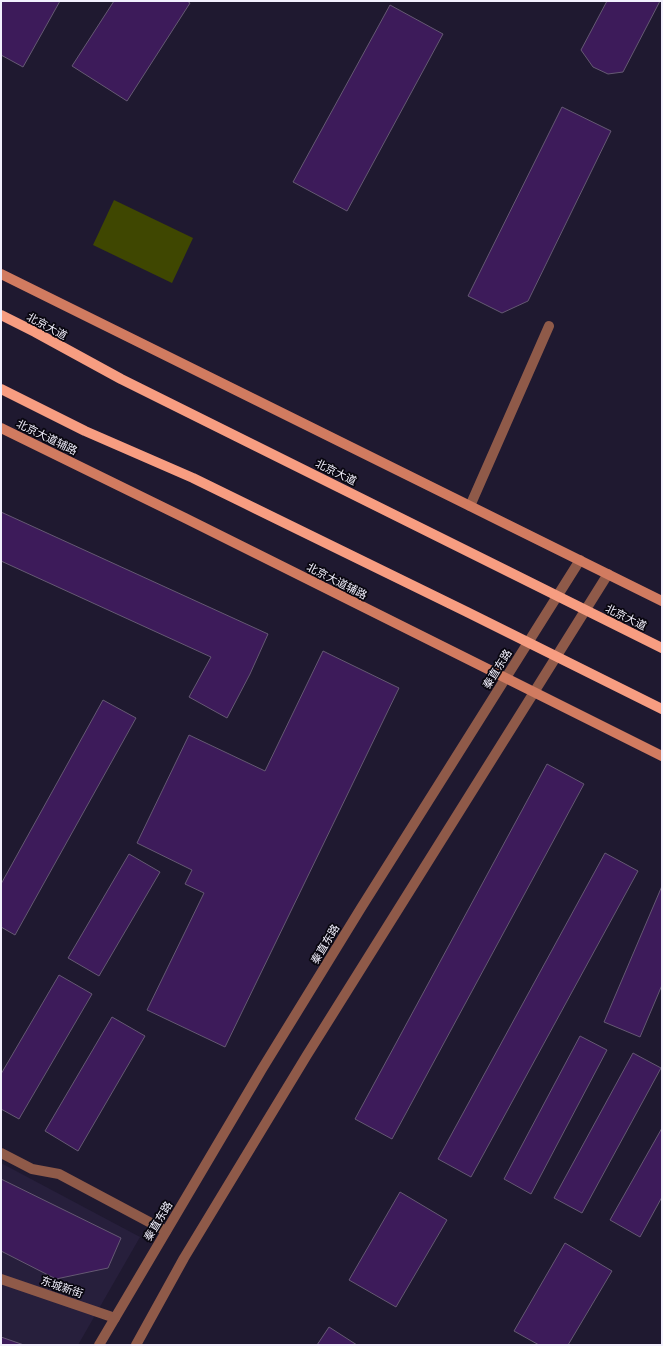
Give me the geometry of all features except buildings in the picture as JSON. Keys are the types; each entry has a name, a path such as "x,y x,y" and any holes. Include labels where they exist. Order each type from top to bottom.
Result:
{"main road":[{"path":"1,274 662,601"},
{"name":"北京大道","path":"1,315 121,379 662,648"},
{"path":"1,389 85,431 193,478 662,709"},
{"name":"北京大道辅路","path":"1,428 662,756"}],"street":[{"path":"470,506 549,326"},
{"name":"秦直东路","path":"99,1345 262,1069 527,642 580,560"},
{"path":"136,1345 184,1258 307,1055 608,574"},
{"path":"1,1153 32,1169 59,1174 166,1231"},
{"name":"东城新街","path":"1,1279 115,1318"}],"shaded area":[{"path":"1,1163 140,1237 78,1345 1,1345"}],"green space":[{"path":"114,200 193,238 172,283 93,245"}]}
